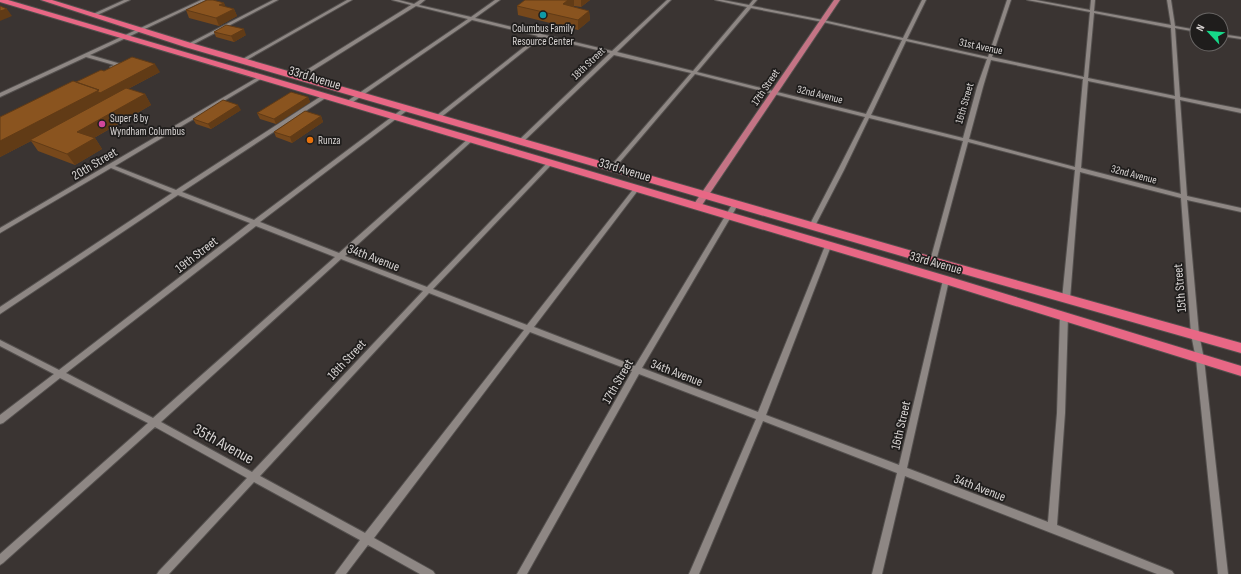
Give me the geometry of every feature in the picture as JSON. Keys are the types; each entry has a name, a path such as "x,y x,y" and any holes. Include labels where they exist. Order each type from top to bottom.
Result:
{"highway":[{"name":"33rd Avenue","path":"0,0 126,36 946,280 1241,371"},
{"name":"33rd Avenue","path":"53,1 188,45 933,261 1241,348"}],"main road":[{"name":"17th Street","path":"697,206 837,0"}],"street":[{"path":"93,15 128,0"},
{"path":"0,95 204,0"},
{"path":"188,45 276,0"},
{"path":"243,60 350,0"},
{"name":"32nd Avenue","path":"394,0 694,72 965,140 1184,198 1241,210"},
{"path":"299,77 423,0"},
{"path":"348,103 498,0"},
{"name":"18th Street","path":"521,141 669,0"},
{"name":"31st Avenue","path":"717,0 823,21 1085,79 1241,111"},
{"path":"612,168 755,0"},
{"path":"812,226 834,187 924,0"},
{"name":"16th Street","path":"933,261 965,140 1009,0"},
{"path":"1029,0 1189,29"},
{"path":"1066,299 1076,169 1093,0"},
{"name":"15th Street","path":"1169,0 1173,26 1184,198 1195,334 1200,359 1223,574"},
{"path":"438,117 542,35"},
{"path":"1229,36 1241,38"},
{"path":"86,55 119,65 105,72"},
{"name":"20th Street","path":"0,231 262,77"},
{"path":"0,311 176,193 325,96"},
{"name":"19th Street","path":"0,420 256,222 407,108"},
{"path":"0,560 471,139"},
{"name":"18th Street","path":"162,574 550,162"},
{"name":"34th Avenue","path":"110,166 176,193 256,222 339,256 902,470 1168,574"},
{"path":"340,574 637,188"},
{"name":"17th Street","path":"522,574 637,370 736,203"},
{"path":"694,574 761,416 828,246"},
{"name":"16th Street","path":"876,574 902,470 946,280"},
{"path":"1052,528 1061,412 1064,316"},
{"name":"35th Avenue","path":"0,343 154,422 430,574"}],"building":[{"path":"207,0 224,3 219,5 234,9 216,18 186,10"},
{"path":"525,0 568,0 563,4 589,11 578,20 517,6"},
{"path":"0,6 7,9 0,11"},
{"path":"226,25 244,29 231,36 214,32"},
{"path":"132,57 155,64 100,93 97,91 99,90 76,82 101,70 104,71"},
{"path":"73,81 99,90 0,141 0,117"},
{"path":"126,88 145,94 77,132 95,138 67,154 30,140"},
{"path":"291,92 308,97 274,119 257,113"},
{"path":"223,100 238,105 208,124 193,119"},
{"path":"305,111 321,116 290,137 274,132"}],"place":[{"name":"Columbus Family Resource Center","path":"543,15"},
{"name":"Super 8 by Wyndham Columbus","path":"102,124"},
{"name":"Runza","path":"310,140"}]}
